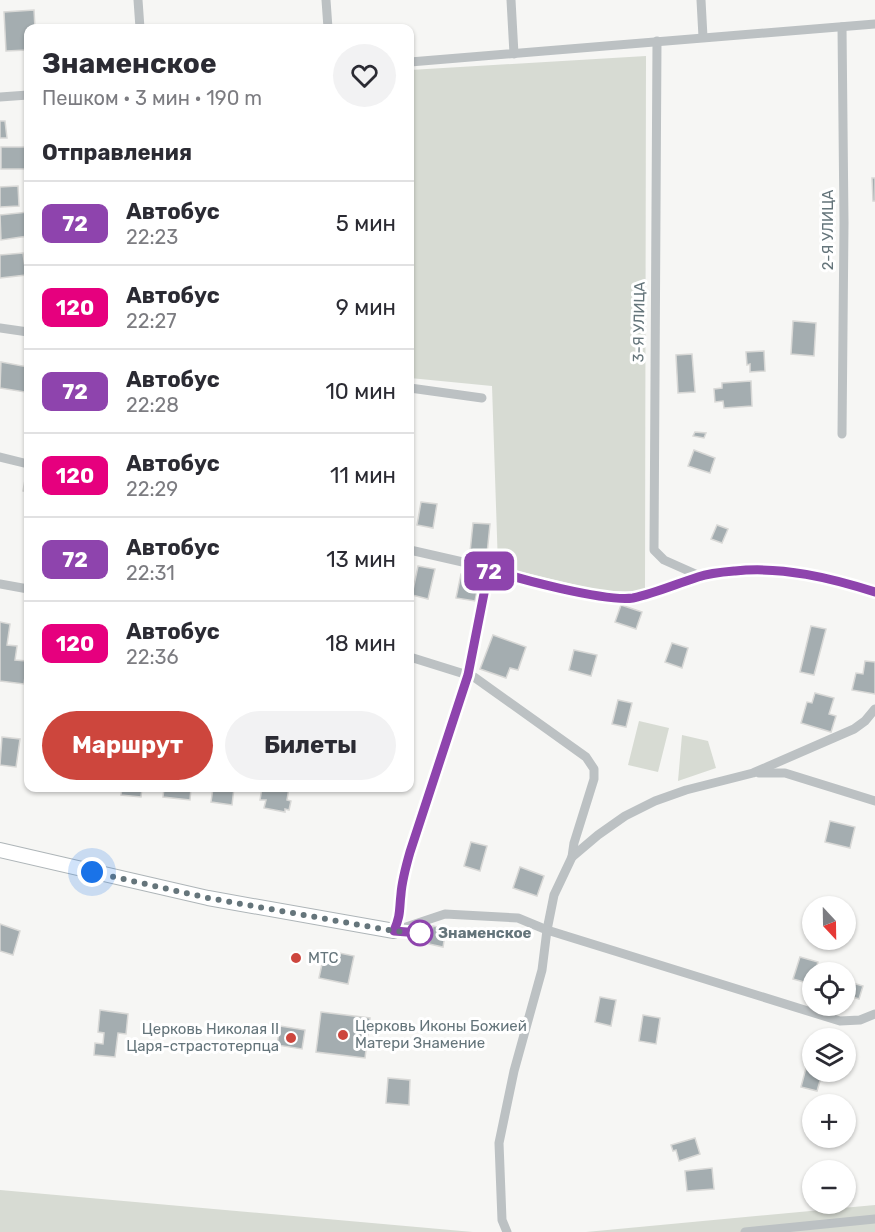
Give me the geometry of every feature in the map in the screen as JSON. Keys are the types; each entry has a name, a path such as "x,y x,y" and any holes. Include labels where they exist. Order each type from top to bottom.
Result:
{"street":[{"path":"138,0 140,24"},
{"path":"326,0 328,24"},
{"path":"512,0 514,54"},
{"path":"700,0 703,37"},
{"path":"414,62 657,40 875,24"},
{"name":"2-Я УЛИЦА","path":"842,27 844,223 842,434"},
{"name":"3-Я УЛИЦА","path":"657,40 654,550 664,560 700,576"},
{"path":"0,97 24,94"},
{"path":"0,327 24,331"},
{"path":"414,389 482,398"},
{"path":"0,457 24,463"},
{"path":"414,551 489,568 507,576 613,598 631,598 700,576 737,571 775,571 835,580 875,592"},
{"path":"394,931 401,915 400,897 410,852 468,675 489,568"},
{"path":"0,584 24,588"},
{"path":"414,658 474,677 586,757 594,769 594,779 572,856 554,895 542,970 514,1071 499,1143 502,1220 507,1232"},
{"path":"572,856 625,816 655,801 753,773 854,729 875,709"},
{"path":"753,773 785,773 875,801"},
{"path":"0,850 208,898 394,931 420,933"},
{"path":"394,931 445,914 518,918 547,930 840,1021 860,1020 875,1014"},
{"path":"745,1232 875,1219"}],"shaded area":[{"path":"646,56 645,592 601,591 498,566 492,386 414,378 414,70"},
{"path":"639,721 669,728 658,772 628,765"},
{"path":"682,735 708,741 716,768 678,781"},
{"path":"0,1190 473,1232 0,1232"},
{"path":"875,1205 875,1232 586,1232 802,1212 802,1214 856,1214 856,1207"}],"building":[{"path":"34,10 35,24 24,24 24,50 6,51 4,12"},
{"path":"0,121 5,121 7,138 0,138"},
{"path":"1,147 24,147 24,169 1,169"},
{"path":"872,178 875,178 875,201 873,201"},
{"path":"18,186 19,206 0,207 0,187"},
{"path":"24,212 24,237 1,240 0,215"},
{"path":"23,253 24,275 0,278 0,255"},
{"path":"793,321 816,323 814,356 791,354"},
{"path":"764,351 765,371 750,372 746,352"},
{"path":"692,354 695,392 678,393 676,355"},
{"path":"1,362 24,366 24,392 0,388"},
{"path":"751,381 752,406 724,408 723,401 715,402 714,389 722,388 722,383"},
{"path":"695,432 706,433 704,438 693,436"},
{"path":"694,450 715,458 710,473 688,466"},
{"path":"421,502 437,504 433,528 417,525"},
{"path":"473,523 490,524 487,554 470,552"},
{"path":"717,525 728,529 722,543 711,539"},
{"path":"418,566 435,569 428,599 414,596"},
{"path":"461,574 480,577 475,601 456,598"},
{"path":"621,605 642,612 636,629 615,622"},
{"path":"0,622 10,624 7,645 17,646 15,660 24,661 24,684 0,681"},
{"path":"811,626 826,629 814,675 800,672"},
{"path":"493,635 526,647 518,670 510,668 506,678 480,669"},
{"path":"672,643 688,648 682,668 665,662"},
{"path":"574,650 597,655 591,676 569,670"},
{"path":"865,661 875,662 875,694 852,690 856,673 863,674"},
{"path":"815,693 834,698 829,714 836,716 831,732 801,723 807,702 812,703"},
{"path":"618,700 632,703 626,727 612,724"},
{"path":"2,737 20,739 16,767 0,765"},
{"path":"121,792 142,792 141,797 121,795"},
{"path":"164,792 191,792 190,800 163,797"},
{"path":"212,792 234,792 232,805 211,802"},
{"path":"261,792 288,792 287,800 291,801 289,810 285,809 285,812 264,808 266,800 260,800"},
{"path":"830,821 855,827 850,848 825,842"},
{"path":"471,842 487,846 480,871 464,866"},
{"path":"520,867 544,876 537,896 513,888"},
{"path":"0,924 20,931 13,955 0,951"},
{"path":"433,926 446,929 443,947 429,944"},
{"path":"325,950 354,956 348,984 319,978"},
{"path":"800,957 818,962 802,962 802,982 793,979"},
{"path":"856,984 863,986 859,999 856,998"},
{"path":"600,997 616,1000 611,1026 595,1022"},
{"path":"100,1010 128,1014 126,1034 118,1033 115,1057 94,1055 95,1043 103,1044 104,1033 98,1032"},
{"name":"Церковь Иконы Божией Матери Знамение","path":"321,1012 370,1018 365,1058 316,1052"},
{"path":"643,1015 660,1018 656,1044 639,1041"},
{"name":"Церковь Николая II Царя-страстотерпца","path":"280,1026 305,1030 302,1049 277,1045"},
{"path":"388,1078 410,1080 409,1105 386,1103"},
{"path":"802,1082 820,1082 817,1091 801,1087"},
{"path":"695,1138 700,1154 679,1161 676,1150 673,1151 671,1145"},
{"path":"712,1168 714,1189 687,1191 685,1171"}],"bus line":[{"name":"72","path":"420,933 394,931 401,915 400,897 403,879 468,675 489,568 507,576 613,598 631,598 700,576 737,571 775,571 835,580 875,592"}],"place":[{"name":"Знаменское","path":"420,933"},
{"name":"МТС","path":"296,958"},
{"name":"Церковь Иконы Божией Матери Знамение","path":"343,1035"},
{"name":"Церковь Николая II Царя-страстотерпца","path":"291,1038"}],"route":[{"path":"92,872 208,898 394,931 420,933"}]}
